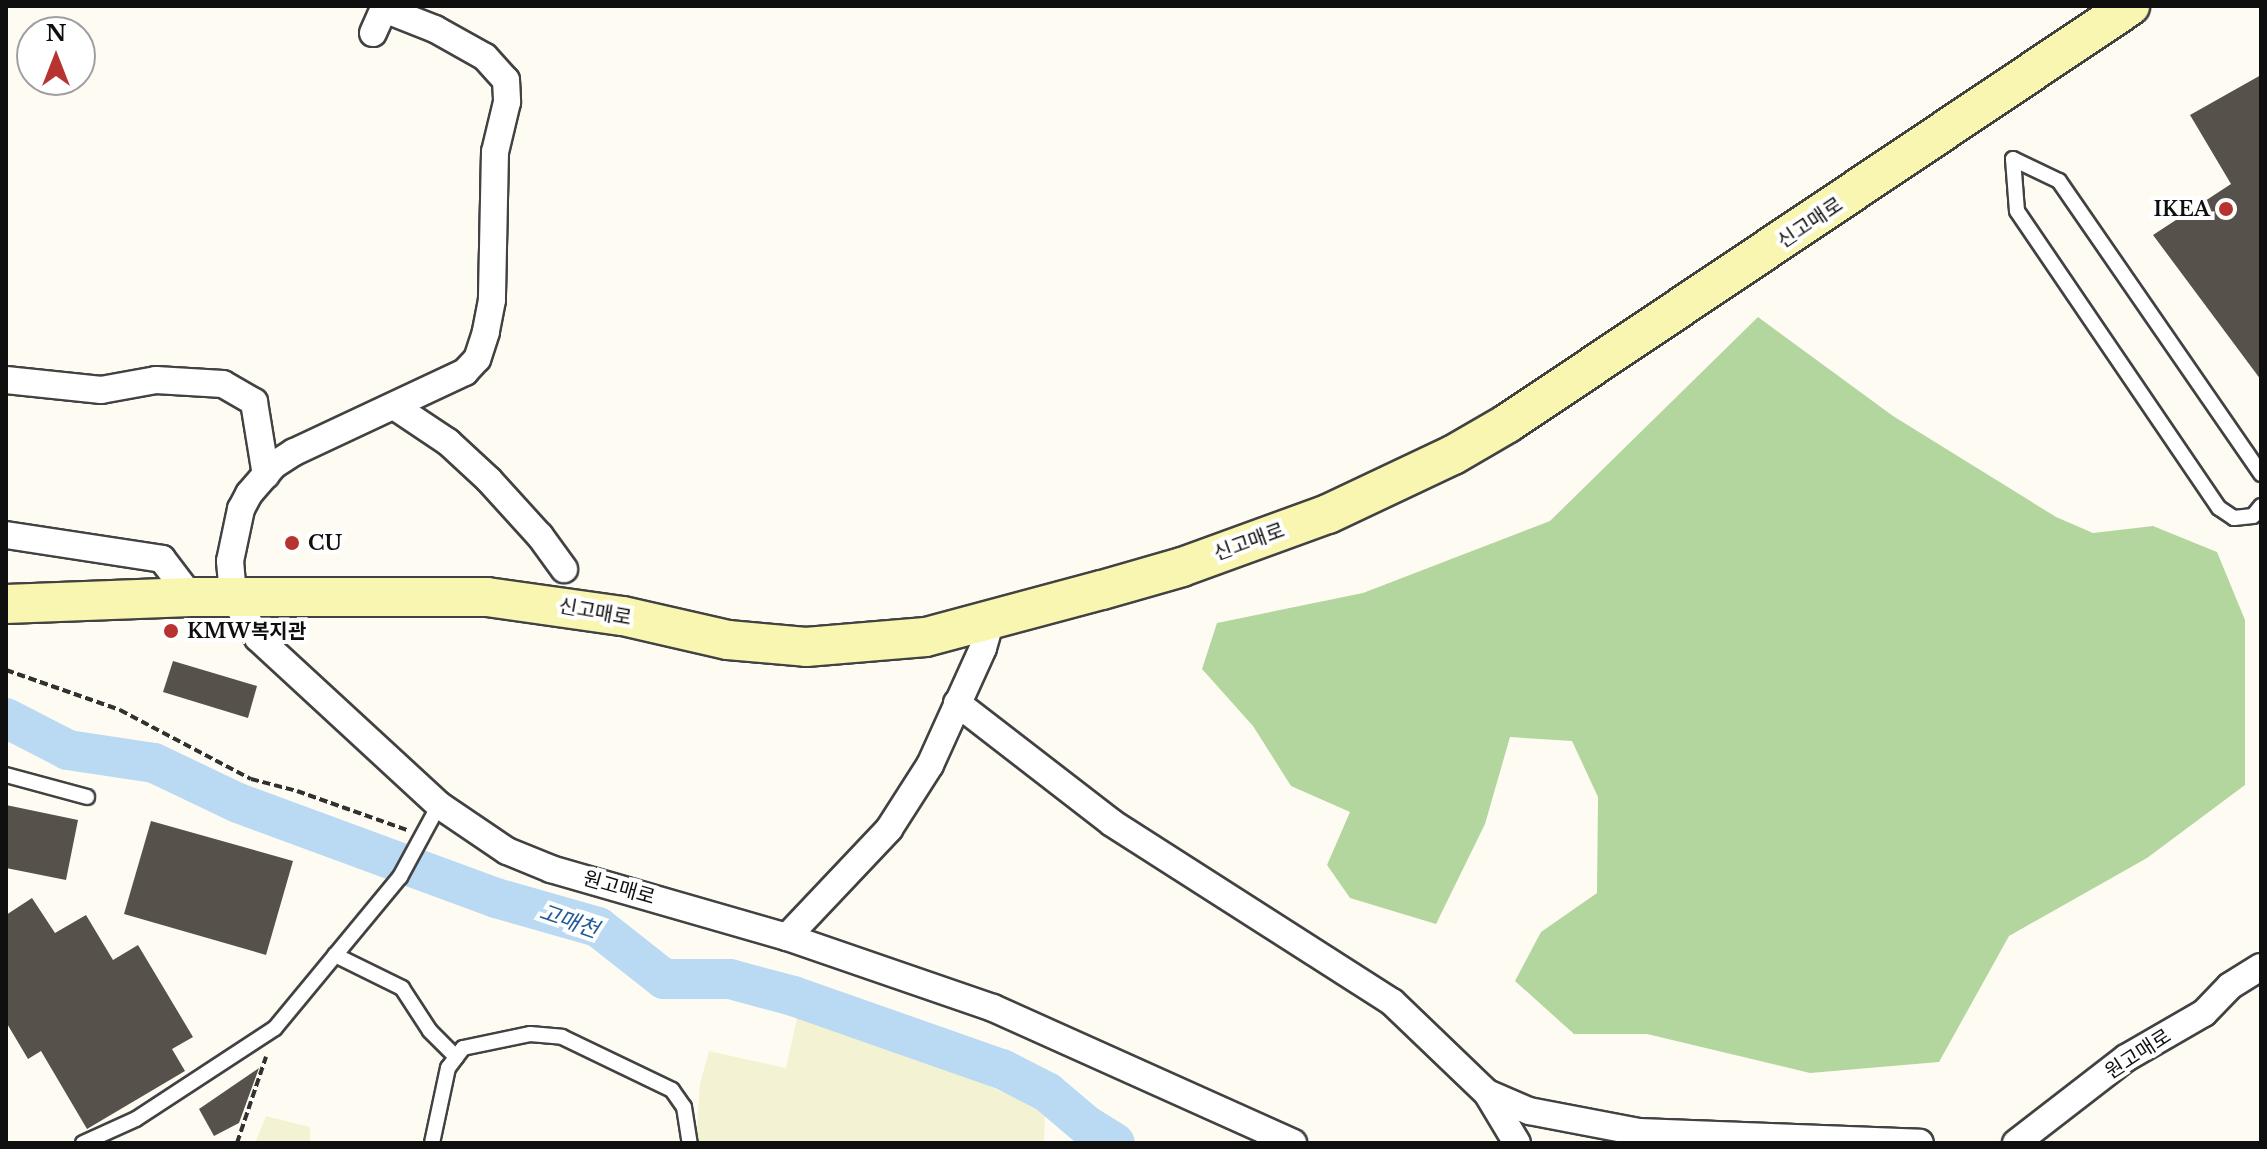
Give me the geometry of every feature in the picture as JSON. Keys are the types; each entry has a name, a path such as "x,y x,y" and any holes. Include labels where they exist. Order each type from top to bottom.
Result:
{"street":[{"name":"신고매로","path":"233,597 487,597 623,616 728,640 806,647 926,637 1182,567 1328,514 1453,455 1522,414 2130,6"},
{"path":"6,604 233,597 230,561 241,509 266,475 294,452 465,372 477,359 492,300 495,152 507,102 506,80 485,57 435,29 381,16"},
{"path":"6,380 101,390 156,380 223,384 254,402 266,475"},
{"path":"394,406 448,442 489,480 540,536 564,569"},
{"path":"6,535 162,559 191,597"},
{"name":"원고매로","path":"233,597 258,638 439,805 507,851 551,869 787,937 993,1008 1293,1143"},
{"path":"787,937 838,887 889,829 930,765 991,620"},
{"path":"957,703 1112,823 1392,1002 1487,1093 1517,1143"},
{"name":"원고매로","path":"2016,1143 2126,1058 2204,1013 2230,986 2261,967"},
{"path":"1487,1093 1529,1111 1639,1132 1920,1143"}],"lane":[{"path":"2261,474 2059,181 2013,159 2017,211 2219,508 2234,518 2253,516 2261,506"},
{"path":"6,775 87,797"},
{"path":"83,1143 136,1119 275,1028 400,877 439,805"},
{"path":"335,955 402,988 430,1031 456,1057"},
{"path":"432,1143 448,1068 463,1048 530,1034 562,1037 672,1090 684,1107 690,1143"}],"path":[{"path":"6,670 157,727 251,779 422,839"},
{"path":"237,1143 275,1028"}],"green space":[{"path":"1758,317 1893,416 2056,517 2093,533 2153,526 2217,552 2245,620 2245,785 2147,858 2009,936 1939,1062 1810,1073 1647,1034 1574,1034 1515,981 1541,932 1597,893 1598,797 1572,741 1510,737 1485,824 1436,924 1350,898 1327,865 1350,812 1291,786 1253,726 1202,669 1217,623 1363,593 1550,521"},
{"path":"799,1010 887,1039 1045,1112 1044,1143 696,1143 700,1084 709,1051 786,1068"},
{"path":"266,1116 310,1127 310,1143 255,1143"}],"building":[{"name":"IKEA","path":"2261,75 2261,380 2153,235 2231,184 2190,115"},
{"path":"173,661 257,686 248,718 163,692"},
{"path":"6,805 78,820 66,880 6,868"},
{"path":"151,821 293,861 266,955 124,914"},
{"path":"32,898 55,933 86,915 113,960 138,945 193,1037 172,1049 185,1071 87,1129 41,1051 28,1059 6,1022 6,915"},
{"path":"259,1068 239,1123 214,1136 199,1109"}],"waterway":[{"name":"고매천","path":"6,718 68,750 154,763 238,803 496,898 598,927 664,979 730,979 793,996 1002,1069 1047,1092 1086,1125 1115,1143"}],"place":[{"name":"IKEA","path":"2226,209"},
{"name":"CU","path":"292,543"},
{"name":"KMW복지관","path":"171,631"}]}
